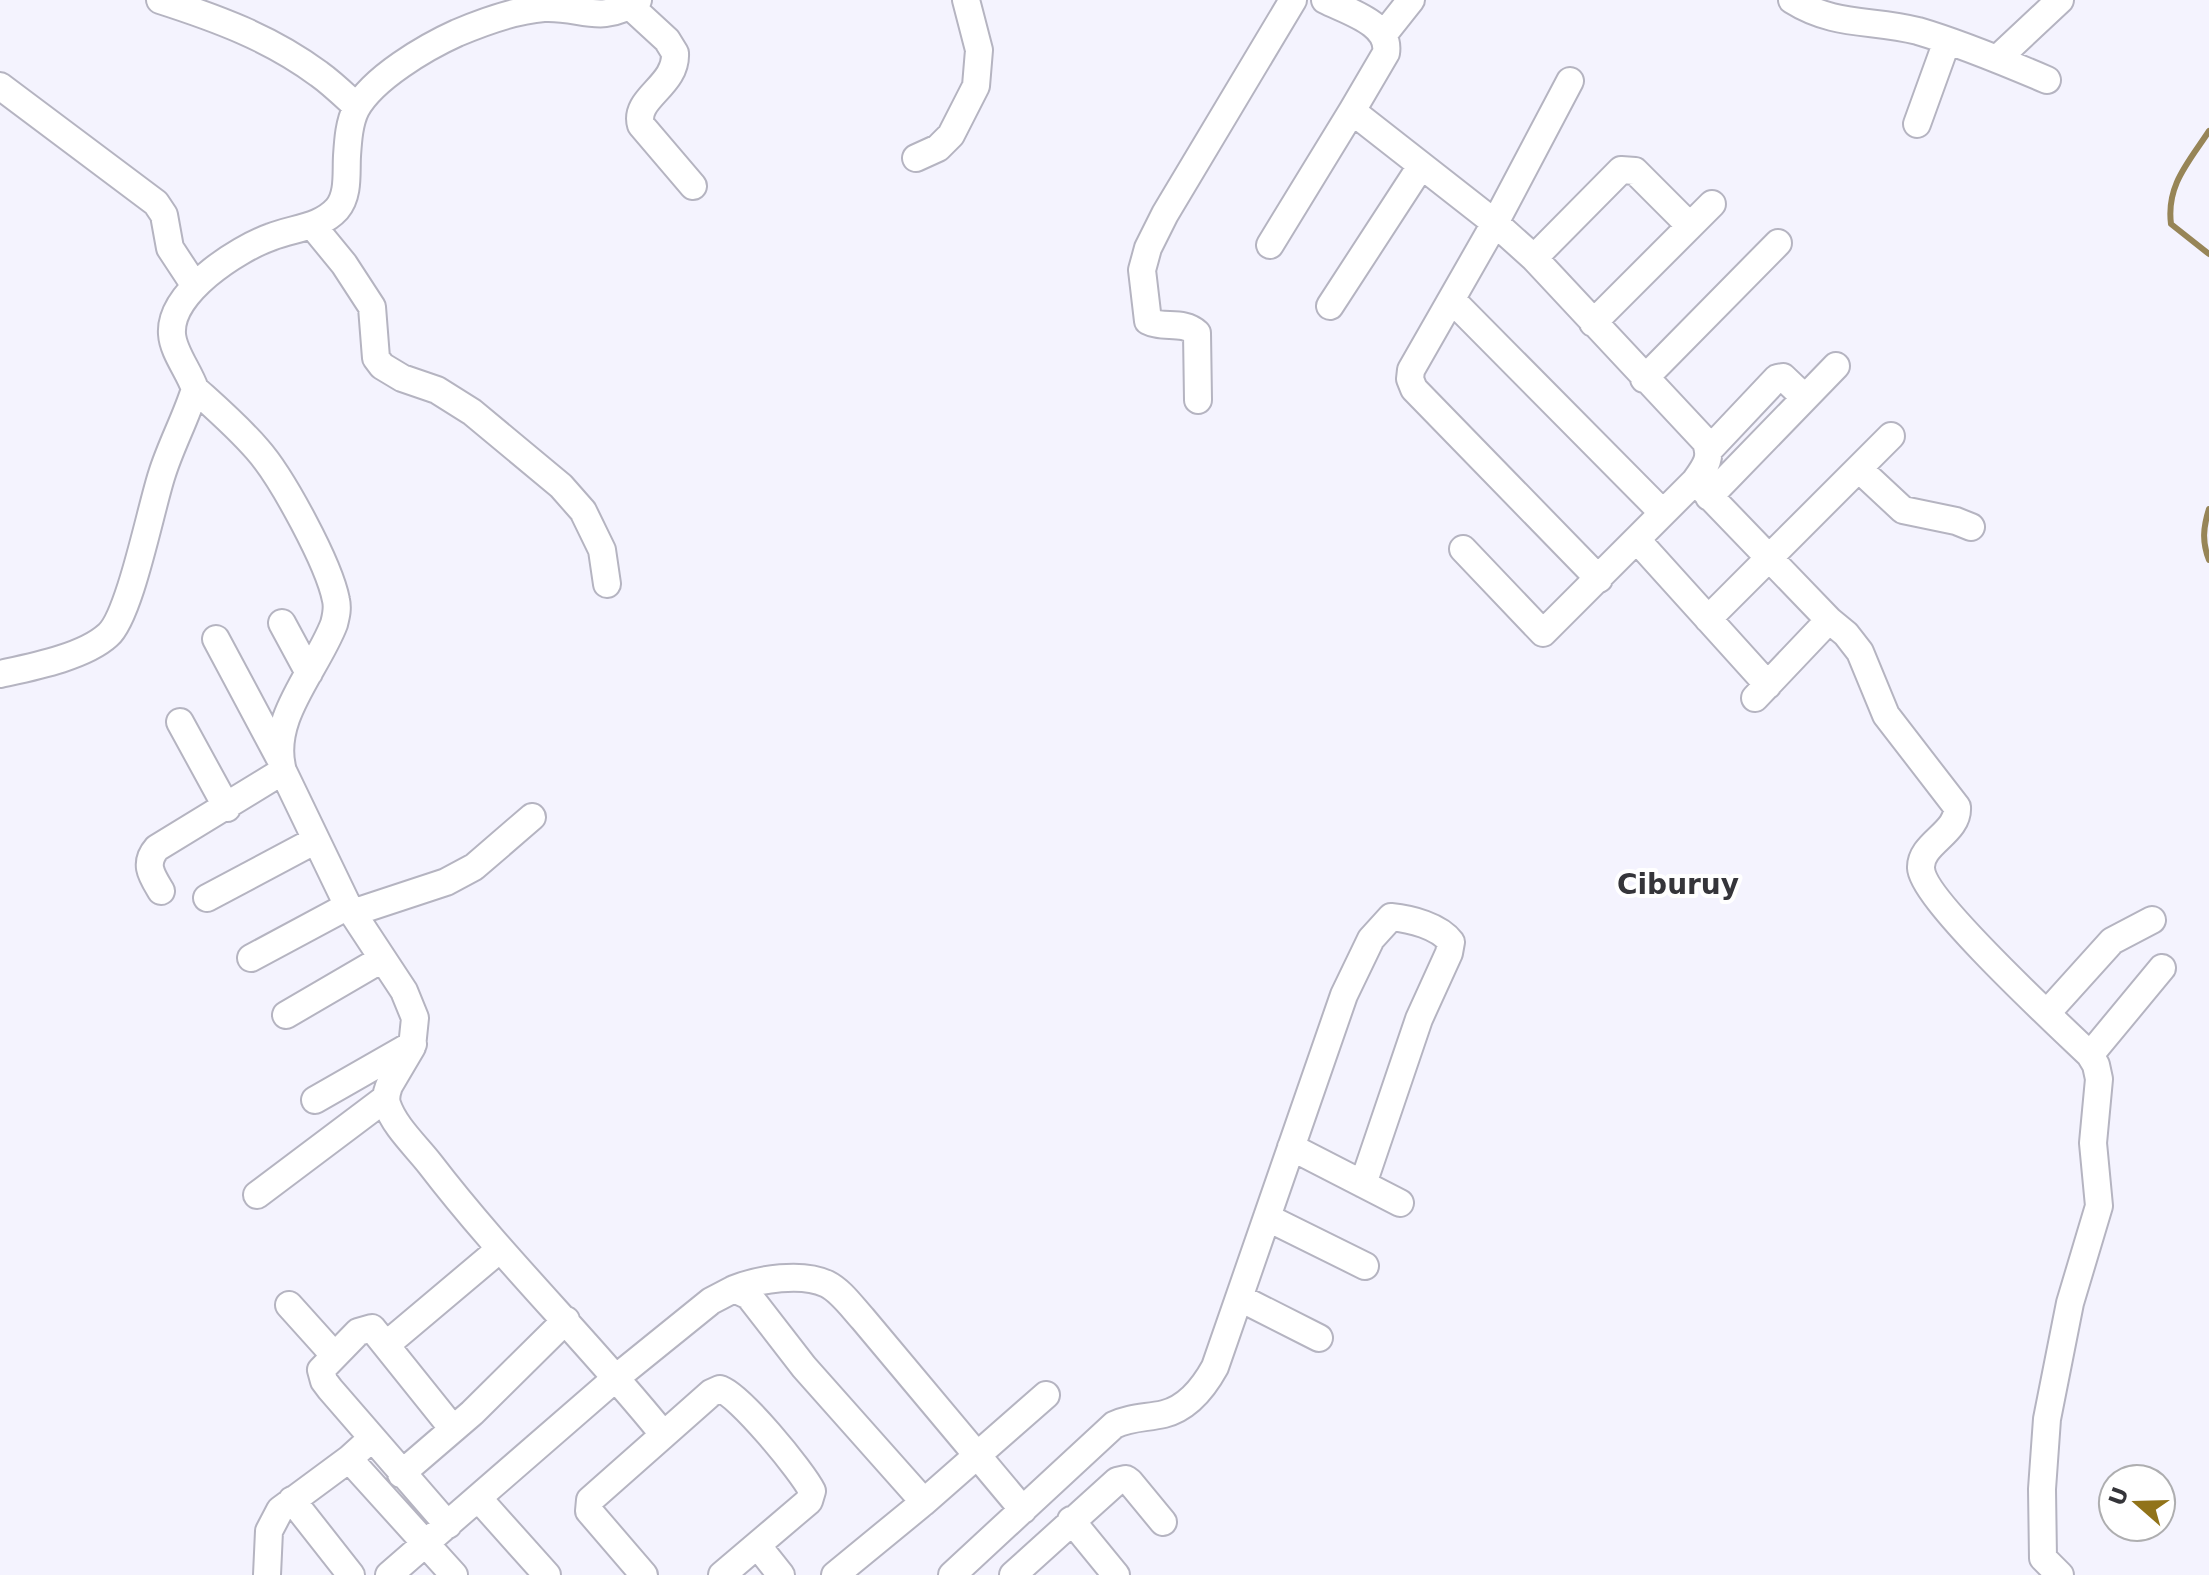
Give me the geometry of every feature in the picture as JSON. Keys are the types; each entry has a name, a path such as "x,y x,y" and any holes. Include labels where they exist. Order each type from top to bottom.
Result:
{"street":[{"path":"160,0 223,20 281,49 321,75 357,107"},
{"path":"916,158 938,148 951,135 976,86 979,50 966,0"},
{"path":"1198,400 1197,333 1188,326 1148,321 1142,285 1143,259 1165,214 1293,0"},
{"path":"1270,245 1386,53 1384,34 1376,27 1325,0"},
{"path":"1384,34 1411,0"},
{"path":"1792,0 1826,17 1916,31 2047,80"},
{"path":"1997,59 2060,0"},
{"path":"281,764 281,731 330,634 337,615 336,599 293,504 265,458 195,389 172,334 180,303 195,286 257,243 312,225 335,211 344,196 348,142 357,107 397,68 457,33 507,16 541,9 603,14 634,3 675,53 671,75 642,108 639,119 693,186"},
{"path":"1917,124 1947,41"},
{"path":"1570,81 1495,223 1411,370 1410,379 1414,389 1599,579"},
{"path":"0,86 156,203 164,215 170,248 195,286"},
{"path":"1352,111 1495,223 1534,258 1705,441 1709,450"},
{"path":"1330,306 1421,166"},
{"path":"1534,258 1621,170 1635,171 1690,226"},
{"path":"1593,323 1712,204"},
{"path":"312,225 344,264 372,307 376,358 382,366 402,378 437,390 472,412 561,486 583,511 602,550 607,584"},
{"path":"1644,379 1778,243"},
{"path":"1452,300 1662,512"},
{"path":"1463,549 1540,632 1547,631 1662,512 1702,489 1805,398 1836,366"},
{"path":"1702,489 1709,450 1777,378 1790,381 1805,398"},
{"path":"0,674 89,647 115,629 132,584 162,472 195,389"},
{"path":"1708,619 1891,436"},
{"path":"1859,469 1903,510 1971,527"},
{"path":"1702,489 1846,634 1860,652 1886,715 1957,807 1956,819 1925,855 1920,865 1922,874 1982,951 2090,1055 2096,1065 2099,1079 2093,1143 2099,1206 2070,1303 2047,1419 2042,1489 2043,1558 2060,1575"},
{"path":"1637,540 1708,619 1762,692 1829,620"},
{"path":"282,623 309,673"},
{"path":"216,639 281,764 350,910 411,1006 416,1028 413,1044 389,1086 386,1098 392,1113 452,1193 617,1377 663,1434"},
{"path":"180,722 227,808"},
{"path":"161,891 149,866 153,852 227,808 281,764"},
{"path":"251,958 350,910 446,882 460,875 474,867 532,817"},
{"path":"207,898 316,840"},
{"path":"963,1571 1114,1425 1126,1419 1175,1410 1196,1395 1207,1382 1240,1298 1344,995 1371,939 1391,917 1444,932 1451,942 1419,1019 1363,1184"},
{"path":"2047,1013 2112,941 2152,920"},
{"path":"286,1015 382,959"},
{"path":"2090,1055 2162,968"},
{"path":"315,1100 413,1044"},
{"path":"257,1195 386,1098"},
{"path":"1291,1147 1400,1203"},
{"path":"1268,1218 1365,1266"},
{"path":"386,1345 500,1249"},
{"path":"389,1575 617,1377 711,1301 750,1283 812,1279 835,1289 1023,1510"},
{"path":"734,1289 749,1296 804,1367 924,1502"},
{"path":"1240,1298 1319,1338"},
{"path":"289,1305 334,1355"},
{"path":"401,1474 453,1429 566,1320"},
{"path":"448,1525 371,1439 324,1381 321,1370 358,1332 367,1328 376,1331 453,1429"},
{"path":"644,1575 592,1515 589,1502 601,1488 711,1393 724,1389 778,1445 808,1483 812,1493 809,1501 722,1575"},
{"path":"835,1575 1046,1395"},
{"path":"267,1575 269,1531 280,1510 371,1439"},
{"path":"349,1459 454,1575"},
{"path":"1018,1573 1071,1520 1117,1481 1126,1479 1163,1522"},
{"path":"479,1499 547,1575"},
{"path":"292,1500 351,1575"},
{"path":"1071,1520 1116,1575"},
{"path":"758,1546 781,1575"}],"waterway":[{"path":"2209,131 2181,174 2170,210 2171,224 2209,254"},
{"path":"2209,509 2204,535 2209,560"}],"district":[{"name":"Ciburuy","path":"1678,884"}]}
